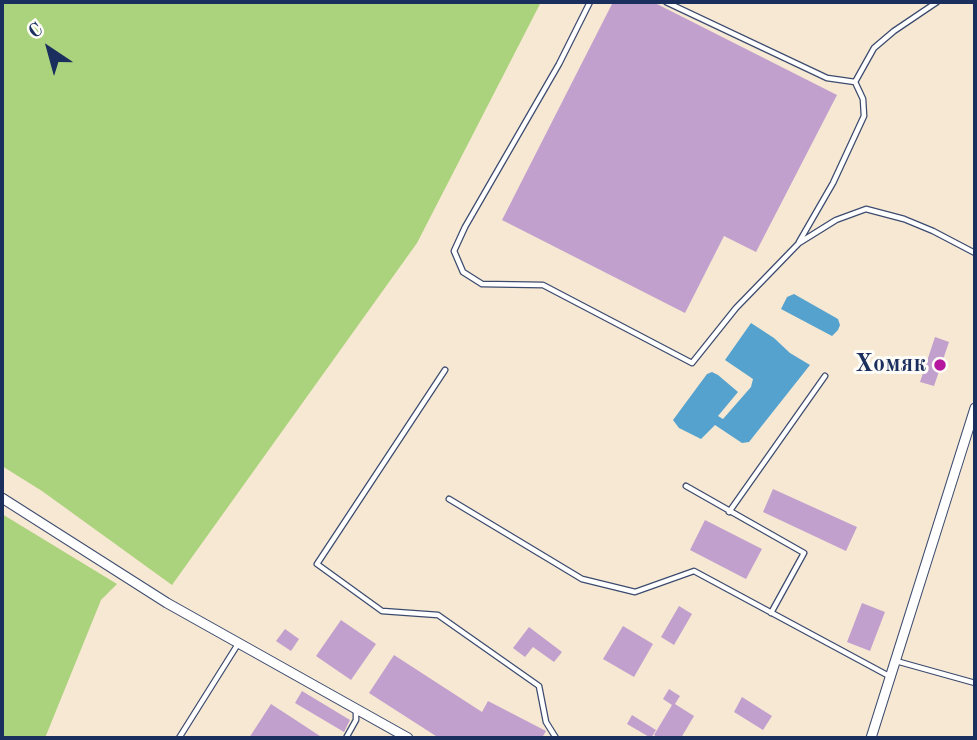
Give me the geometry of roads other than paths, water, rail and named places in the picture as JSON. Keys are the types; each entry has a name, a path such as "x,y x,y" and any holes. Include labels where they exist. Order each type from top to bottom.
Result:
{"street":[{"path":"871,738 975,408"},
{"path":"2,498 167,603 408,738"}],"lane":[{"path":"590,2 559,64 454,251 463,272 482,284 544,285 692,363 736,308 799,243 836,220 866,209 904,219 975,253"},
{"path":"666,2 827,78 855,82"},
{"path":"855,82 874,48 937,2"},
{"path":"799,243 833,183 864,116 863,99 855,82"},
{"path":"445,370 317,564 382,611 438,615 539,686 546,722 556,738"},
{"path":"729,512 825,376"},
{"path":"686,486 804,553 771,612"},
{"path":"449,499 582,579 635,592 694,571 890,677"},
{"path":"179,738 238,643"},
{"path":"896,661 975,683"},
{"path":"346,738 356,720 356,709"}],"water":[{"path":"794,294 838,319 838,330 832,336 781,309 787,297"},
{"path":"751,323 810,365 749,442 742,443 715,425 701,439 679,428 673,420 707,374 712,372 718,375 738,392 718,416 723,419 751,387 753,379 725,360"}],"place":[{"name":"Хомяк","path":"940,365"}]}
